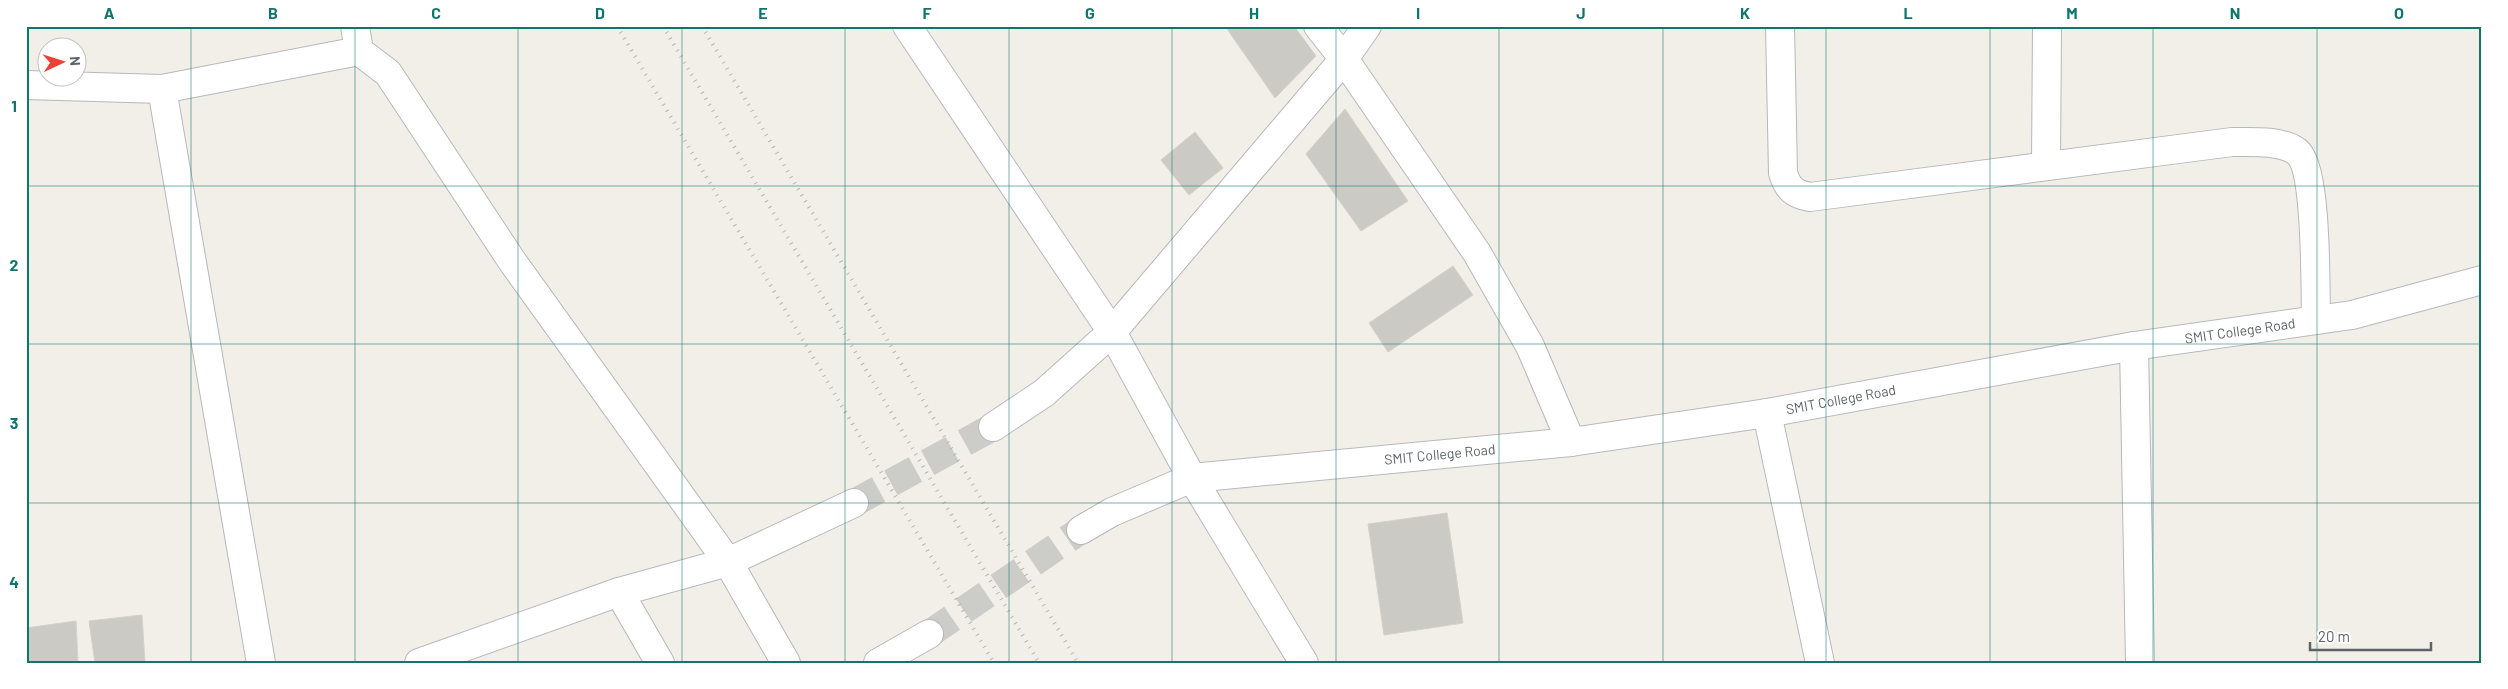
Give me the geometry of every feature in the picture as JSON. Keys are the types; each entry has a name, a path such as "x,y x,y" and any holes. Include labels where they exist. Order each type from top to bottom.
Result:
{"street":[{"path":"907,26 1112,332 1192,478 1304,663"},
{"path":"1318,26 1344,59 1477,253 1530,346 1572,442"},
{"path":"993,427 1044,393 1112,332 1344,59 1367,26"},
{"path":"1780,26 1783,173 1787,186 1797,194 1810,197 2046,164 2232,142 2268,142 2296,151 2306,165 2312,204 2316,320"},
{"path":"2046,164 2047,26"},
{"path":"26,84 162,89 357,39 388,73 512,261 728,562 786,663"},
{"path":"162,89 261,663"},
{"name":"SMIT College Road","path":"1081,530 1112,512 1192,478 1572,442 1767,413 2134,346 2352,315 2482,280"},
{"path":"2134,346 2140,663"},
{"path":"1767,413 1820,663"},
{"path":"419,663 619,592 728,562 854,503"},
{"path":"619,592 660,663"},
{"path":"878,663 929,634"}],"building":[{"path":"1225,26 1294,26 1316,56 1275,98"},
{"path":"1345,109 1408,201 1361,231 1306,154"},
{"path":"1195,132 1223,168 1189,195 1161,160"},
{"path":"1453,266 1473,295 1388,352 1369,323"},
{"path":"1447,513 1463,623 1384,635 1368,524"},
{"path":"142,615 145,663 95,663 89,621"},
{"path":"76,621 78,663 26,663 26,628"}],"tunnel":[{"path":"854,503 993,427"},
{"path":"929,634 1081,530"}],"railway":[{"path":"617,26 994,663"},
{"path":"663,26 1039,663"},
{"path":"702,26 1078,663"}]}
